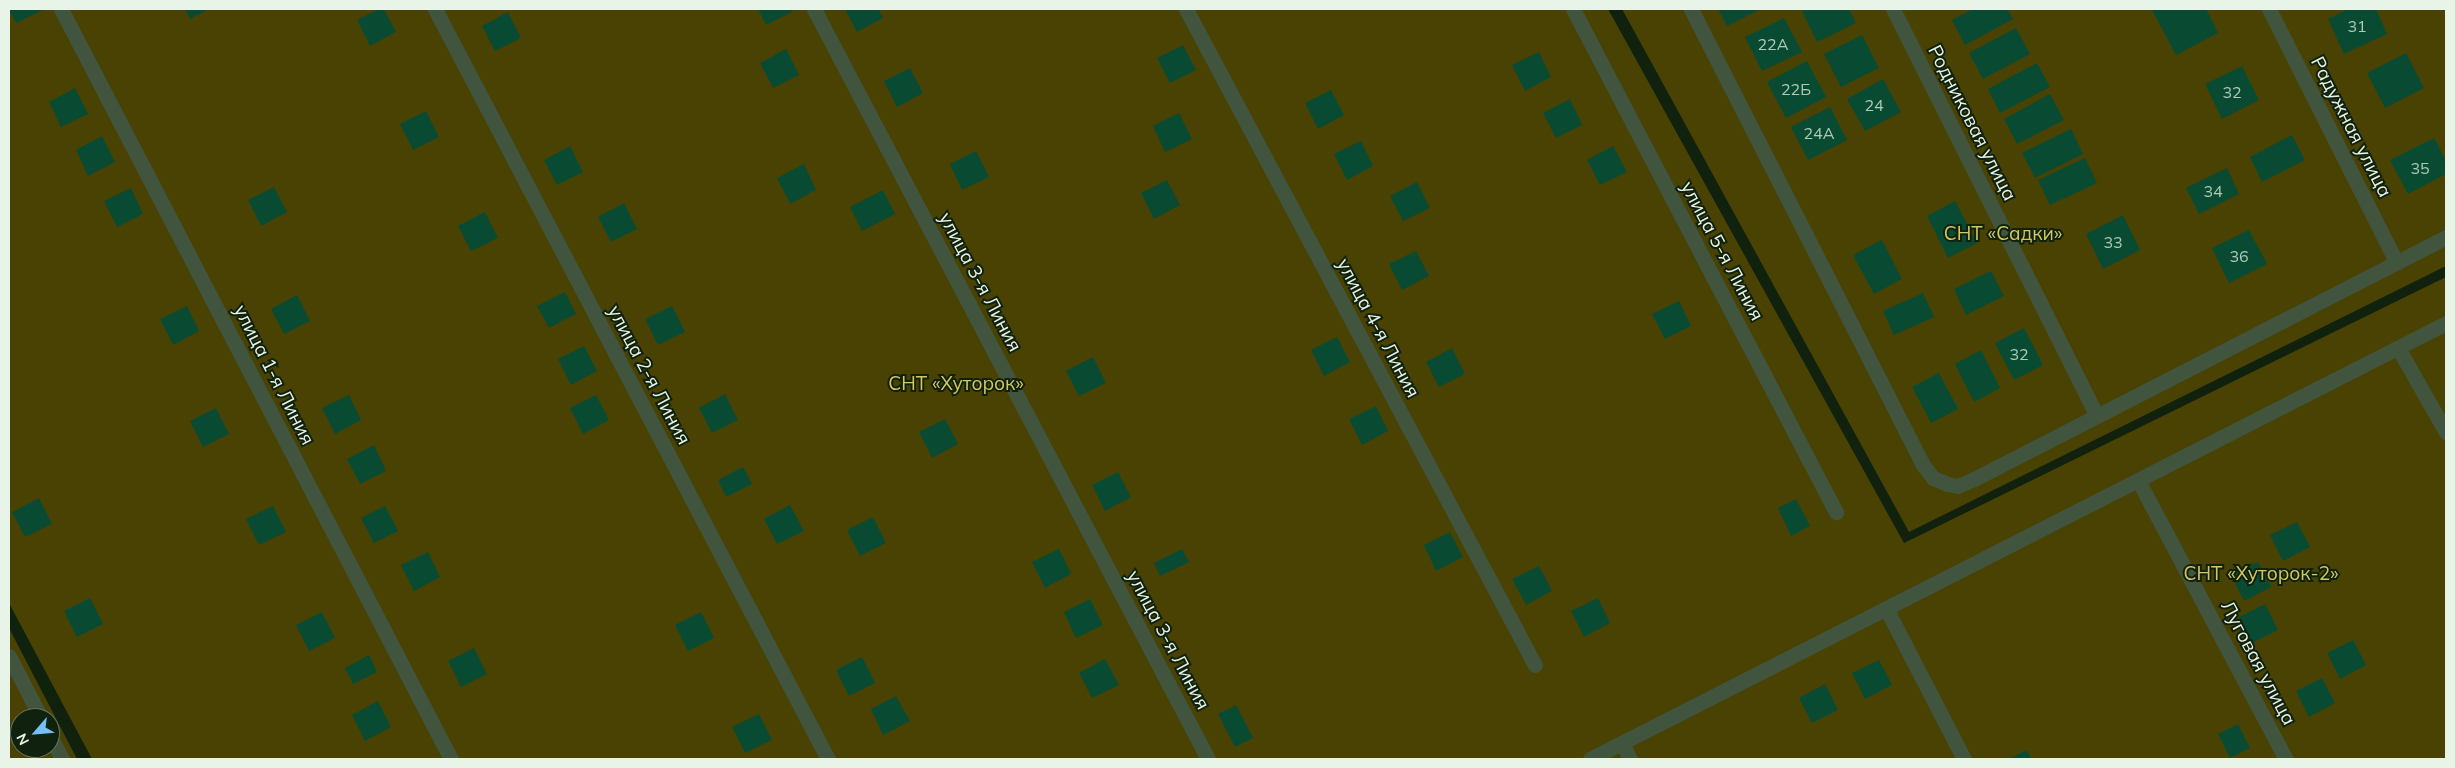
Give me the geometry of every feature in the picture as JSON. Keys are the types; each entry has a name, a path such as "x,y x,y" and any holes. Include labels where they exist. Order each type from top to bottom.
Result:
{"street":[{"name":"улица 1-я Линия","path":"62,9 451,759"},
{"name":"улица 2-я Линия","path":"435,9 828,759"},
{"name":"улица 3-я Линия","path":"814,9 1208,759"},
{"name":"улица 4-я Линия","path":"1186,9 1535,665"},
{"name":"улица 5-я Линия","path":"1572,9 1836,512"},
{"path":"1691,9 1933,478 1958,486 2446,237"},
{"name":"Родниковая улица","path":"1893,9 2096,416"},
{"name":"Радужная улица","path":"2269,9 2396,263"},
{"path":"1590,759 1887,610 2446,323"},
{"path":"2398,348 2446,432"},
{"name":"Луговая улица","path":"2138,480 2286,759"},
{"path":"1887,610 1964,759"},
{"path":"9,656 36,708"},
{"path":"1622,743 1630,759"}],"green space":[{"name":"СНТ «Хуторок»","path":"9,9 1608,9 1904,543 2446,277 2446,759 92,759 9,603"},
{"name":"СНТ «Садки»","path":"1622,9 2446,9 2446,266 1909,532"},
{"path":"9,628 51,708 10,708 10,758 60,758 60,726 77,759 9,759"}],"building":[{"path":"9,9 42,9 43,10 16,23"},
{"path":"185,9 209,9 190,19"},
{"path":"379,9 384,9 396,32 370,46 357,20"},
{"path":"758,9 791,9 792,12 766,25"},
{"path":"845,9 878,9 883,18 857,32"},
{"path":"1718,9 1761,9 1727,26"},
{"path":"1807,9 1849,9 1856,23 1817,42 1802,11"},
{"path":"1973,9 2007,9 2013,19 1965,45 1952,20"},
{"path":"2206,9 2218,33 2176,55 2152,10"},
{"path":"2348,9 2376,9 2387,34 2344,54 2328,19"},
{"path":"508,12 521,38 495,51 482,26"},
{"path":"1784,18 1802,52 1762,71 1745,37"},
{"path":"2016,28 2030,54 1983,79 1969,53"},
{"path":"1862,35 1879,68 1841,87 1824,54"},
{"path":"1183,45 1196,70 1170,83 1157,58"},
{"path":"786,49 799,75 773,88 760,63"},
{"path":"1539,52 1551,77 1525,91 1512,65"},
{"path":"2406,53 2424,88 2385,108 2367,73"},
{"path":"1807,61 1826,97 1786,118 1767,82"},
{"path":"2037,63 2050,87 2000,113 1988,89"},
{"path":"2242,66 2259,100 2222,119 2205,84"},
{"path":"910,68 923,93 897,107 884,81"},
{"path":"1883,79 1901,112 1865,131 1847,99"},
{"path":"75,88 88,114 61,127 49,102"},
{"path":"1331,90 1344,115 1318,129 1305,103"},
{"path":"2050,94 2064,120 2017,144 2004,119"},
{"path":"1570,99 1582,125 1556,138 1543,113"},
{"path":"1830,107 1847,140 1808,160 1791,127"},
{"path":"426,111 439,137 413,150 400,124"},
{"path":"1179,113 1192,139 1165,152 1153,126"},
{"path":"2071,129 2083,154 2035,178 2022,153"},
{"path":"2292,135 2305,160 2262,182 2250,157"},
{"path":"102,136 115,162 88,176 76,150"},
{"path":"2434,138 2446,161 2446,174 2408,194 2390,160"},
{"path":"1361,141 1373,166 1347,180 1334,154"},
{"path":"570,146 583,172 557,185 544,160"},
{"path":"1613,146 1627,172 1600,185 1587,160"},
{"path":"976,151 989,177 962,190 950,164"},
{"path":"2085,158 2097,183 2050,205 2038,180"},
{"path":"804,164 816,190 790,204 777,178"},
{"path":"2227,168 2239,194 2199,214 2186,188"},
{"path":"1167,180 1180,205 1154,219 1141,193"},
{"path":"1417,182 1430,208 1403,221 1390,196"},
{"path":"274,187 287,212 261,226 248,200"},
{"path":"131,188 143,214 117,227 104,201"},
{"path":"883,190 895,214 862,231 850,207"},
{"path":"1955,201 1977,243 1948,258 1927,216"},
{"path":"624,203 637,229 611,242 598,217"},
{"path":"485,212 498,238 471,251 458,226"},
{"path":"2123,215 2140,250 2103,269 2086,234"},
{"path":"2249,230 2267,264 2229,283 2212,248"},
{"path":"1882,240 1902,279 1874,294 1853,255"},
{"path":"1416,251 1429,276 1402,290 1389,264"},
{"path":"1991,271 2004,296 1966,315 1954,289"},
{"path":"565,292 576,314 549,328 537,306"},
{"path":"1923,293 1934,317 1894,335 1883,311"},
{"path":"297,295 310,321 284,334 271,309"},
{"path":"1679,301 1691,326 1665,339 1652,314"},
{"path":"187,306 199,331 173,345 160,319"},
{"path":"672,306 685,332 658,345 645,319"},
{"path":"2024,328 2043,365 2014,380 1995,343"},
{"path":"1337,337 1350,362 1324,376 1311,350"},
{"path":"584,346 597,371 571,385 558,359"},
{"path":"1452,348 1465,374 1439,387 1426,362"},
{"path":"1981,350 2000,388 1974,402 1955,364"},
{"path":"1093,357 1106,383 1079,396 1066,371"},
{"path":"1939,373 1958,409 1931,423 1912,387"},
{"path":"725,394 738,420 712,433 699,408"},
{"path":"349,395 361,420 335,434 322,408"},
{"path":"596,395 609,420 583,434 570,408"},
{"path":"1376,406 1388,431 1362,445 1349,419"},
{"path":"216,408 229,434 203,447 190,421"},
{"path":"945,419 958,444 932,458 919,432"},
{"path":"374,445 386,471 360,484 347,459"},
{"path":"743,467 752,484 726,497 718,480"},
{"path":"1118,472 1131,497 1105,511 1092,485"},
{"path":"39,498 52,524 25,537 12,512"},
{"path":"1796,499 1810,526 1791,536 1778,508"},
{"path":"790,505 804,531 777,544 764,519"},
{"path":"273,506 286,532 259,545 246,519"},
{"path":"385,506 398,531 374,543 361,518"},
{"path":"873,517 886,543 860,556 847,530"},
{"path":"2297,522 2310,547 2283,561 2270,535"},
{"path":"1450,532 1463,557 1436,571 1424,545"},
{"path":"1059,549 1071,574 1045,588 1032,562"},
{"path":"1182,549 1189,562 1160,576 1154,563"},
{"path":"428,552 440,577 414,591 401,565"},
{"path":"2258,562 2271,587 2244,601 2231,575"},
{"path":"1539,566 1552,591 1526,605 1512,579"},
{"path":"90,598 103,624 77,637 64,611"},
{"path":"1598,598 1610,623 1584,637 1571,611"},
{"path":"1090,599 1103,625 1076,638 1064,612"},
{"path":"2265,604 2278,630 2252,643 2239,617"},
{"path":"322,612 335,638 309,651 296,625"},
{"path":"701,612 714,638 688,651 675,625"},
{"path":"2353,640 2366,665 2340,679 2327,653"},
{"path":"474,648 487,674 461,687 448,661"},
{"path":"369,655 377,672 353,684 345,668"},
{"path":"862,657 875,683 849,696 836,670"},
{"path":"1105,659 1119,685 1092,698 1079,673"},
{"path":"1879,660 1892,685 1865,699 1852,673"},
{"path":"2322,678 2335,703 2309,717 2296,691"},
{"path":"1825,684 1838,710 1812,723 1799,698"},
{"path":"896,696 910,721 883,735 871,709"},
{"path":"378,701 391,727 365,741 352,715"},
{"path":"1236,705 1253,738 1235,747 1218,714"},
{"path":"759,714 772,740 745,753 732,727"},
{"path":"2238,724 2250,748 2230,758 2218,734"},
{"path":"2027,750 2031,759 2009,759"}],"park label":[{"name":"СНТ «Хуторок-2»","path":"2261,574"}]}
